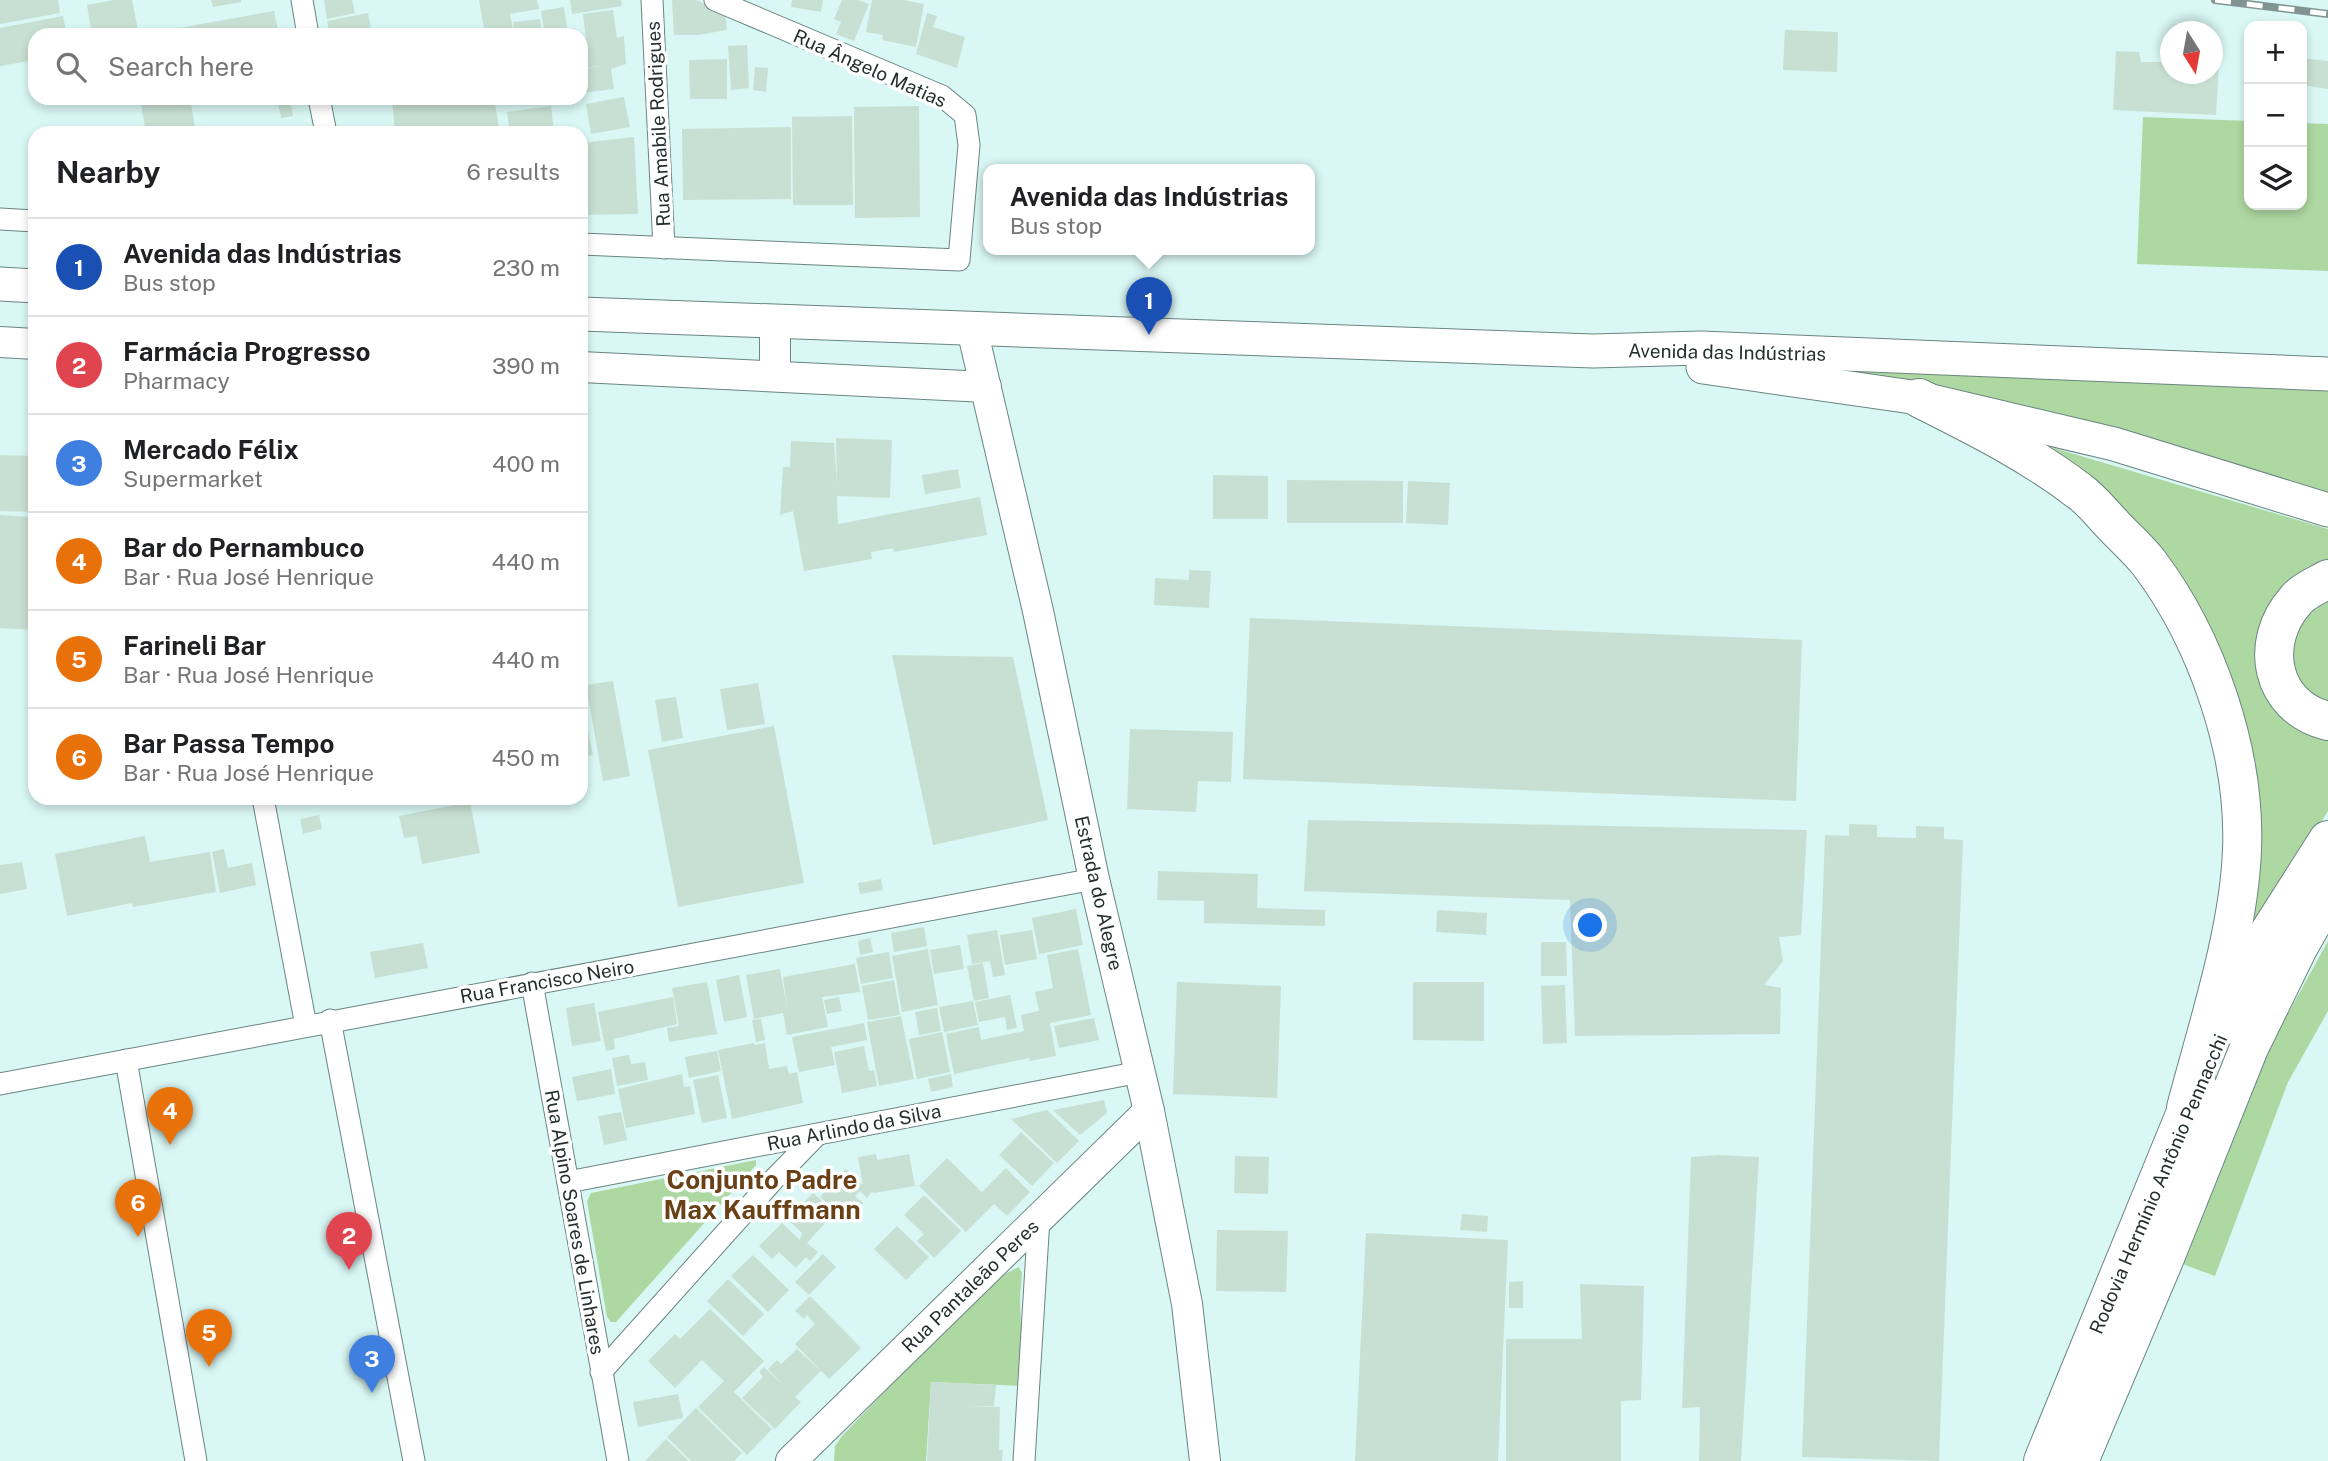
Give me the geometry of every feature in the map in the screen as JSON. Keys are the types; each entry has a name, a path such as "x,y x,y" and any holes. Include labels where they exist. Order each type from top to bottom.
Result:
{"highway":[{"path":"1919,398 2011,444 2082,492 2148,563 2191,630 2217,697 2234,753 2242,809 2242,852 2236,903 2186,1108"},
{"path":"2328,579 2297,598 2278,628 2272,650 2278,677 2288,698 2302,711 2328,721"},
{"name":"Rodovia Hermínio Antônio Pennacchi","path":"2043,1461 2186,1108 2265,939 2328,840"},
{"name":"Rodovia Hermínio Antônio Pennacchi","path":"2079,1461 2249,1048 2299,946 2328,895"}],"main road":[{"path":"0,284 28,286"},
{"name":"Avenida das Indústrias","path":"588,314 1593,351 1701,348 2328,374"},
{"path":"1593,351 1919,398 2114,444 2328,510"}],"street":[{"path":"302,0 307,28"},
{"name":"Rua Amabile Rodrigues","path":"652,0 664,248"},
{"name":"Rua Ângelo Matias","path":"664,248 959,260 970,145 965,115 942,96 715,0"},
{"path":"320,105 325,126"},
{"path":"0,219 28,221"},
{"path":"588,244 664,248"},
{"path":"775,322 775,375"},
{"name":"Estrada do Alegre","path":"972,329 1038,611 1094,878 1149,1111 1187,1304 1205,1461"},
{"path":"0,342 28,344"},
{"path":"588,367 986,387"},
{"path":"264,805 306,1026"},
{"name":"Rua Francisco Neiro","path":"0,1084 1094,878"},
{"name":"Rua Alpino Soares de Linhares","path":"532,983 618,1461"},
{"path":"330,1020 414,1461"},
{"path":"126,1060 196,1461"},
{"name":"Rua Arlindo da Silva","path":"568,1182 1140,1072"},
{"name":"Rua Pantaleão Peres","path":"791,1461 1149,1111"},
{"path":"601,1372 817,1135"},
{"path":"1024,1461 1039,1218"},
{"path":"819,1461 820,1431"}],"green space":[{"path":"2143,117 2244,121 2244,210 2307,210 2307,123 2328,124 2328,271 2137,264"},
{"path":"1829,365 2048,379 2328,391 2328,497 1827,376"},
{"path":"2040,444 2328,529 2328,573 2262,630 2328,731 2328,811 2235,961 2227,685"},
{"path":"2328,592 2328,707 2306,694 2289,666 2292,627"},
{"path":"2328,941 2328,1011 2288,1082 2215,1276 2177,1262 2262,1061"},
{"path":"756,1160 756,1165 616,1322 611,1322 607,1317 587,1201 591,1193"},
{"path":"1019,1267 1022,1273 1020,1298 1023,1386 931,1382 926,1461 834,1461 835,1446 842,1436 991,1281"}],"building":[{"path":"0,0 58,0 60,13 0,24"},
{"path":"132,0 138,28 91,28 87,5"},
{"path":"211,0 241,0 241,2 213,7"},
{"path":"324,0 352,0 355,13 327,19"},
{"path":"479,0 537,0 539,9 510,14 513,28 484,28"},
{"path":"570,0 621,0 622,6 572,14"},
{"path":"672,0 696,0 725,12 727,30 698,35 674,35"},
{"path":"792,0 823,0 821,12 791,7"},
{"path":"842,0 858,0 869,4 854,41 836,34 841,22 834,19"},
{"path":"872,0 903,0 924,4 916,47 882,40 883,35 866,32"},
{"path":"564,7 567,28 544,28 541,11"},
{"path":"613,10 617,38 624,36 626,64 611,69 614,89 588,92 588,68 600,66 588,67 588,28 585,28 583,14"},
{"path":"274,11 278,28 179,28"},
{"path":"368,13 371,28 328,28 327,21"},
{"path":"927,13 937,16 933,27 965,37 957,68 916,54"},
{"path":"63,16 66,28 28,28 28,61 0,66 0,28"},
{"path":"540,19 541,28 514,28 513,22"},
{"path":"1785,30 1838,32 1837,72 1783,70"},
{"path":"747,45 749,88 731,90 728,46"},
{"path":"2116,51 2139,52 2141,62 2160,62 2160,84 2218,84 2216,115 2113,110"},
{"path":"727,59 727,99 690,99 689,60"},
{"path":"2307,59 2328,61 2328,89 2307,86"},
{"path":"755,67 768,68 766,92 753,90"},
{"path":"624,97 630,127 591,134 588,104"},
{"path":"141,105 191,105 195,126 145,126"},
{"path":"278,105 291,105 293,116 281,118"},
{"path":"393,105 495,105 499,126 394,126"},
{"path":"551,106 553,126 509,126 507,112"},
{"path":"919,106 920,217 855,218 854,107"},
{"path":"852,116 853,205 793,205 792,117"},
{"path":"791,127 791,199 683,200 682,129"},
{"path":"634,137 638,214 588,215 588,142"},
{"path":"836,438 892,440 890,498 837,496 838,524 980,497 987,535 894,552 893,548 871,552 872,559 804,571 793,511 780,515 783,467 790,467 791,441 834,443 837,485"},
{"path":"0,455 28,456 28,512 0,511"},
{"path":"958,469 961,488 925,494 922,475"},
{"path":"1213,475 1268,476 1268,519 1213,519"},
{"path":"1287,480 1403,481 1403,523 1287,523"},
{"path":"1408,481 1450,483 1448,525 1406,523"},
{"path":"0,515 28,517 28,630 0,628"},
{"path":"1189,570 1211,571 1209,608 1154,605 1155,578 1189,580"},
{"path":"1250,618 1802,640 1796,801 1243,779"},
{"path":"892,655 1013,657 1048,820 933,845"},
{"path":"613,681 630,776 603,781 588,685"},
{"path":"758,683 765,724 727,730 720,689"},
{"path":"676,697 683,738 662,742 655,700"},
{"path":"774,726 804,883 678,907 648,750"},
{"path":"1130,729 1233,732 1231,782 1198,781 1196,812 1127,809"},
{"path":"588,731 593,755 588,756"},
{"path":"455,805 471,805 480,853 422,864 417,836 404,838 399,816"},
{"path":"319,815 322,829 303,834 300,819"},
{"path":"1308,820 1807,830 1801,935 1779,937 1783,961 1764,985 1781,988 1780,1034 1575,1036 1570,900 1304,891"},
{"path":"1849,824 1877,825 1877,837 1916,838 1916,826 1944,827 1944,839 1963,840 1939,1461 1802,1457 1825,835 1849,836"},
{"path":"145,836 150,862 210,852 216,892 133,907 132,903 67,916 55,854"},
{"path":"224,849 228,868 252,863 256,885 220,893 212,852"},
{"path":"22,862 27,889 0,894 0,865"},
{"path":"1158,871 1258,874 1257,908 1325,910 1325,926 1204,923 1204,901 1157,900"},
{"path":"881,879 883,890 860,894 858,883"},
{"path":"1076,909 1083,945 1039,954 1032,918"},
{"path":"1437,910 1487,913 1486,935 1436,932"},
{"path":"924,927 927,946 894,952 891,933"},
{"path":"997,930 1005,975 993,977 990,961 972,964 967,935"},
{"path":"1032,930 1037,959 1005,965 1000,935"},
{"path":"870,938 873,952 860,955 858,941"},
{"path":"1541,942 1566,942 1567,976 1541,976"},
{"path":"423,943 428,968 375,978 370,952"},
{"path":"960,945 964,969 934,974 930,950"},
{"path":"928,949 938,1005 902,1012 892,956"},
{"path":"1078,949 1091,1015 1050,1023 1056,1056 1030,1061 1029,1058 954,1074 946,1034 979,1027 981,1040 1024,1031 1021,1015 1039,1011 1035,992 1053,988 1047,955"},
{"path":"889,952 893,978 861,984 856,958"},
{"path":"983,963 989,998 974,1001 967,966"},
{"path":"855,964 860,992 822,997 828,1027 787,1035 783,1013 754,1019 746,975 780,969 787,1007 783,977"},
{"path":"739,975 747,1017 724,1022 716,980"},
{"path":"894,980 900,1015 868,1020 862,986"},
{"path":"707,982 717,1034 669,1042 667,1028 679,1026 672,988"},
{"path":"1177,982 1281,986 1277,1098 1173,1094"},
{"path":"1413,982 1484,982 1484,1041 1413,1040"},
{"path":"1565,985 1567,1043 1543,1044 1541,986"},
{"path":"1010,995 1017,1028 1007,1030 1005,1017 979,1022 975,1002"},
{"path":"673,997 677,1024 614,1039 615,1049 606,1051 598,1012"},
{"path":"839,997 842,1011 827,1014 824,1000"},
{"path":"973,1001 978,1025 944,1032 939,1007"},
{"path":"594,1003 601,1041 572,1046 566,1008"},
{"path":"937,1008 941,1031 919,1035 915,1012"},
{"path":"901,1016 914,1079 879,1086 867,1022"},
{"path":"1094,1018 1099,1040 1059,1048 1054,1026"},
{"path":"761,1019 765,1040 756,1042 752,1020"},
{"path":"864,1023 867,1040 831,1047 835,1065 799,1072 792,1037"},
{"path":"942,1032 950,1072 917,1079 909,1039"},
{"path":"765,1043 768,1069 787,1066 789,1074 797,1072 803,1103 732,1119 718,1050"},
{"path":"864,1046 869,1071 874,1070 877,1086 842,1093 834,1052"},
{"path":"717,1051 721,1071 689,1078 685,1057"},
{"path":"629,1055 631,1064 645,1062 648,1080 617,1086 612,1058"},
{"path":"611,1069 615,1094 577,1101 572,1077"},
{"path":"682,1074 684,1087 690,1086 695,1114 626,1128 618,1089"},
{"path":"951,1074 953,1087 931,1092 928,1079"},
{"path":"718,1075 727,1118 702,1123 693,1080"},
{"path":"1104,1100 1107,1113 1080,1135 1053,1110"},
{"path":"1047,1110 1079,1141 1057,1163 1011,1119"},
{"path":"621,1112 627,1140 604,1145 598,1116"},
{"path":"1021,1132 1054,1163 1032,1186 999,1155"},
{"path":"876,1154 877,1160 909,1154 915,1186 872,1192 867,1198 860,1191 855,1196 863,1203 853,1214 846,1208 839,1214 820,1197 846,1169 863,1185 858,1157"},
{"path":"1235,1156 1269,1157 1268,1194 1234,1193"},
{"path":"1691,1157 1759,1157 1741,1461 1699,1461 1700,1407 1682,1408"},
{"path":"947,1158 982,1192 1006,1168 1030,1192 1007,1216 994,1204 966,1232 919,1186"},
{"path":"813,1193 835,1212 807,1243 818,1252 810,1261 806,1257 796,1268 779,1252 772,1259 759,1246 782,1223 800,1240 802,1233 788,1220"},
{"path":"924,1195 961,1231 934,1258 917,1241 924,1234 904,1215"},
{"path":"1462,1214 1488,1216 1487,1232 1460,1230"},
{"path":"897,1226 929,1257 906,1280 874,1249"},
{"path":"1217,1230 1288,1231 1286,1292 1216,1291"},
{"path":"1366,1233 1508,1240 1498,1461 1355,1461"},
{"path":"823,1254 836,1267 809,1295 795,1282"},
{"path":"753,1255 789,1290 768,1312 731,1276"},
{"path":"728,1279 764,1314 743,1336 707,1301"},
{"path":"1523,1281 1523,1308 1509,1308 1509,1282"},
{"path":"1580,1284 1644,1286 1641,1400 1621,1401 1621,1461 1506,1461 1506,1339 1582,1339"},
{"path":"810,1296 861,1348 829,1379 795,1344 815,1324 807,1315 804,1319 795,1311"},
{"path":"710,1309 764,1361 734,1392 772,1429 747,1455 698,1407 724,1381 702,1360 675,1388 648,1361 675,1334 680,1339"},
{"path":"797,1349 821,1371 795,1397 801,1402 775,1429 742,1398 763,1377 759,1372 764,1367 783,1385 768,1369 777,1360 781,1364"},
{"path":"931,1382 996,1385 994,1406 965,1406 1000,1407 999,1450 1003,1450 1002,1461 927,1461"},
{"path":"678,1394 683,1418 638,1427 633,1402"},
{"path":"696,1408 742,1453 734,1461 691,1461 667,1437"},
{"path":"666,1439 689,1461 645,1461"}],"railway":[{"path":"2215,0 2328,14"}],"place":[{"name":"Avenida das Indústrias","path":"1149,335"},
{"name":"Bar do Pernambuco","path":"170,1145"},
{"name":"Bar Passa Tempo","path":"138,1237"},
{"name":"Farmácia Progresso","path":"349,1270"},
{"name":"Farineli Bar","path":"209,1367"},
{"name":"Mercado Félix","path":"372,1393"}],"district":[{"name":"Conjunto Padre Max Kauffmann","path":"762,1194"}]}
